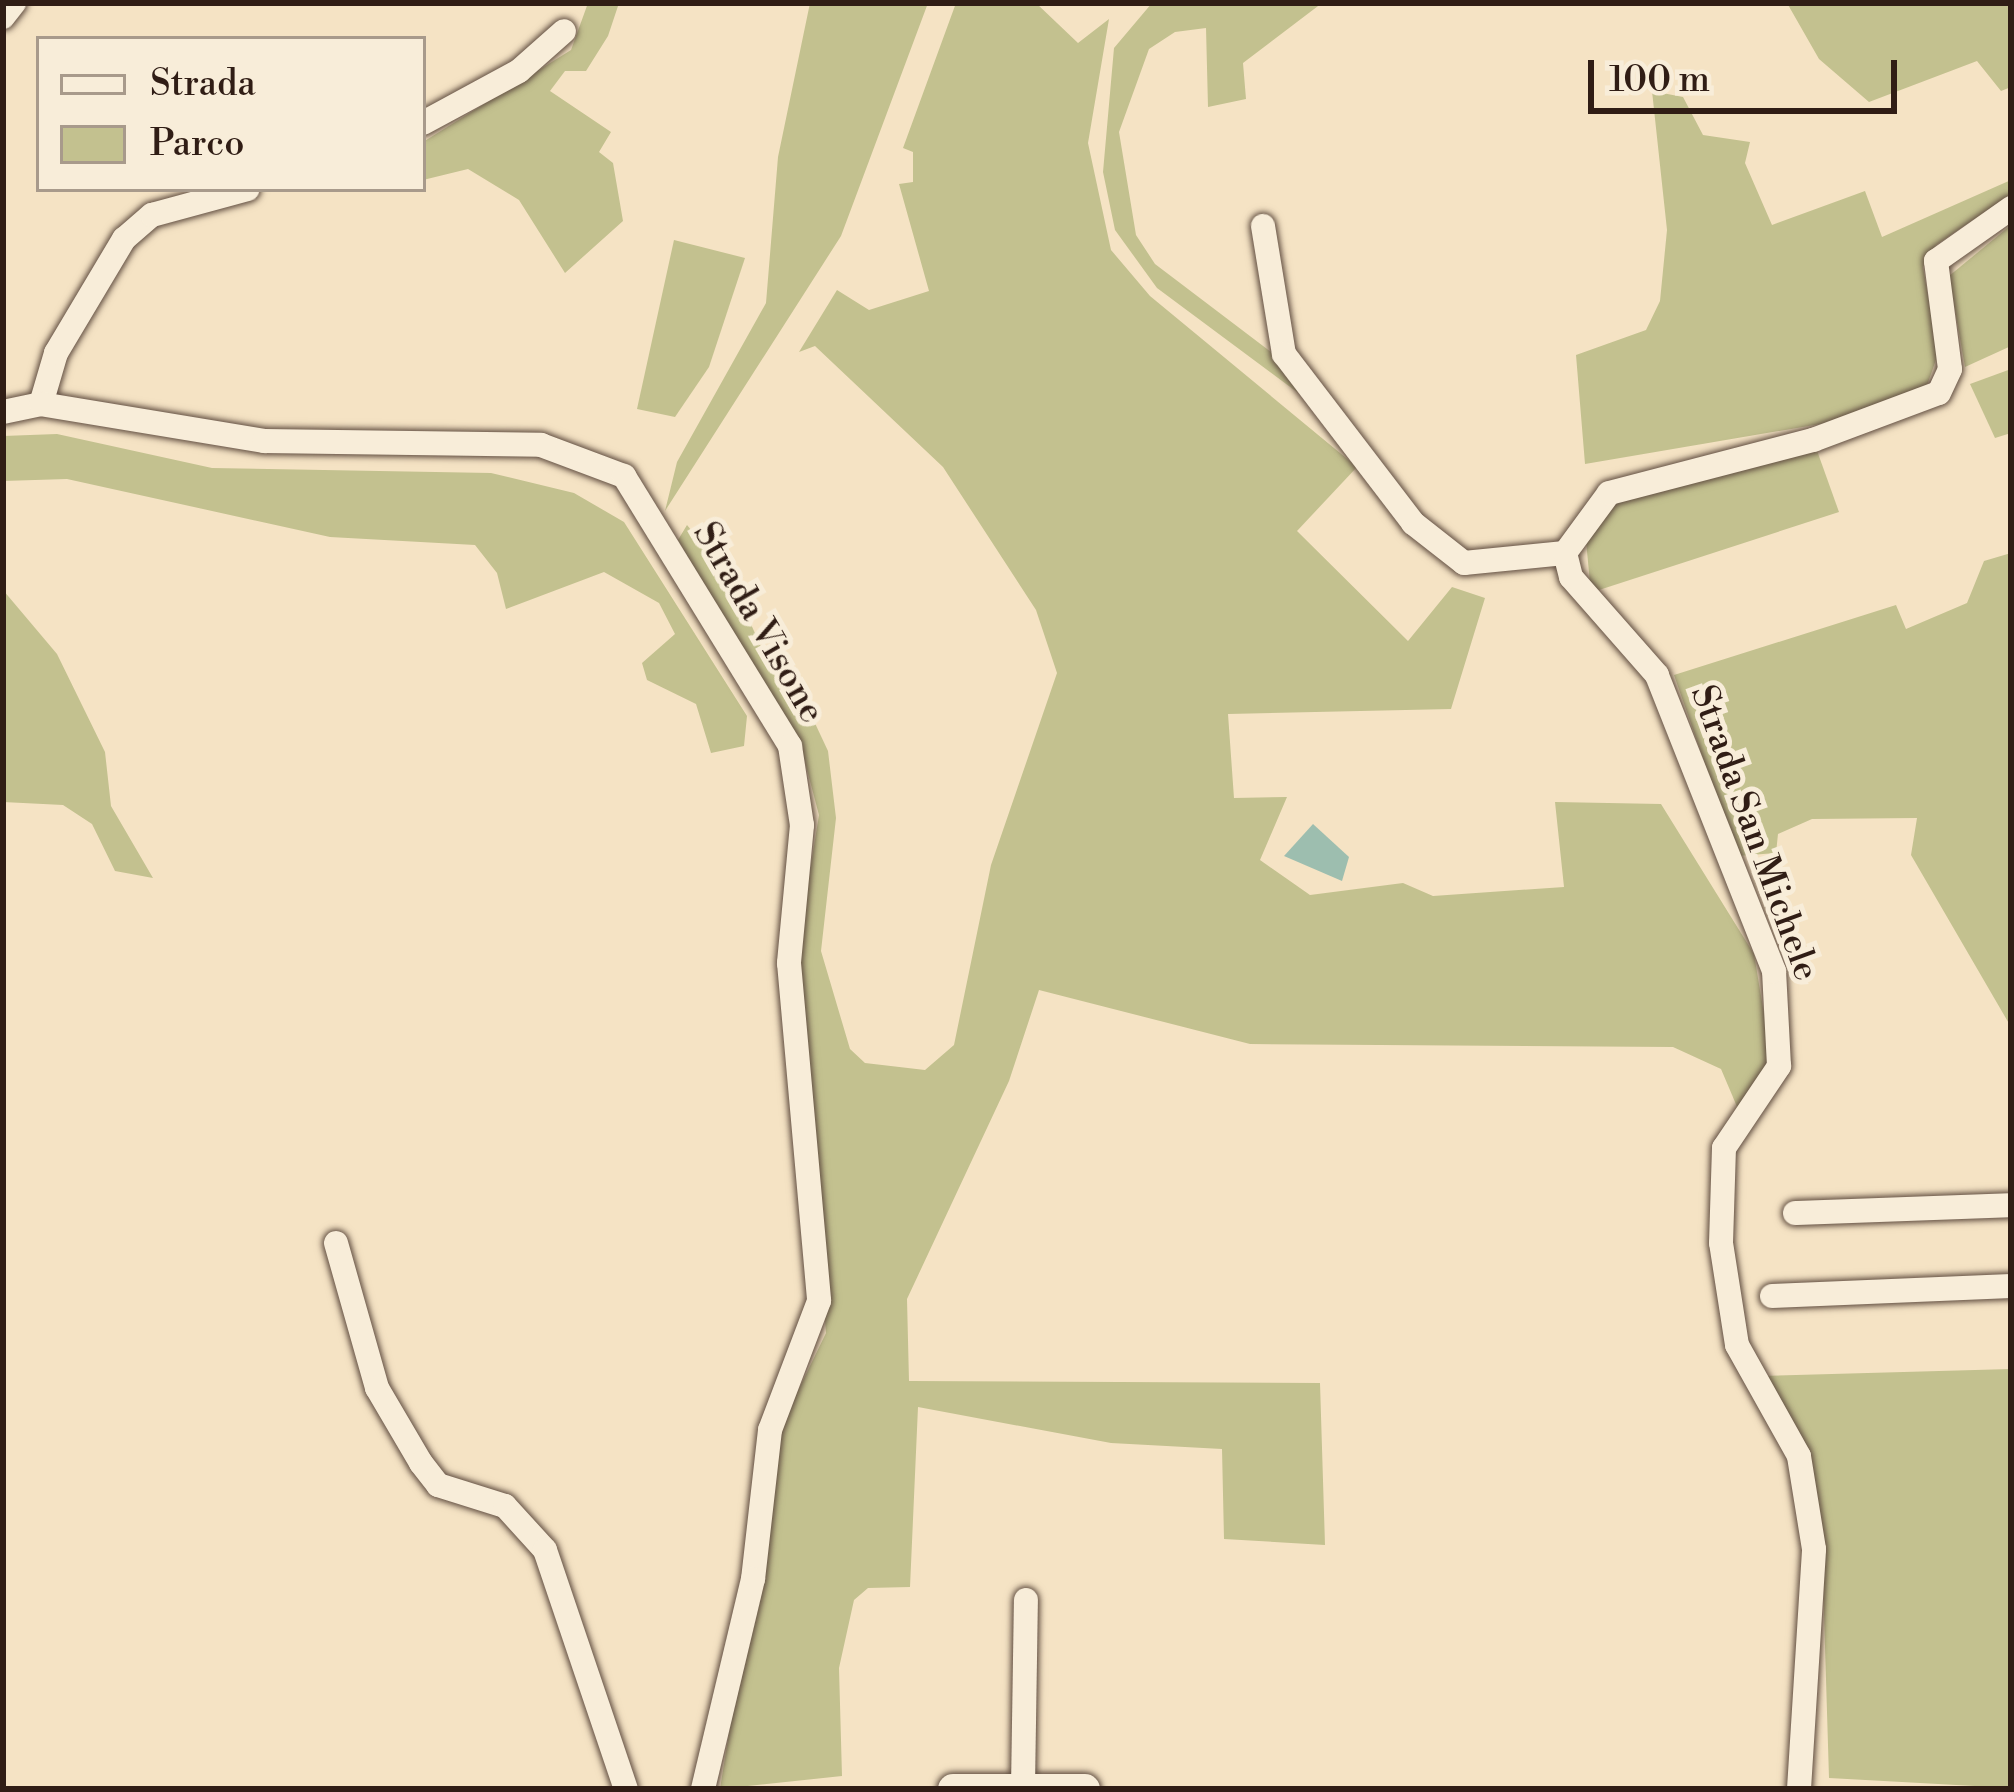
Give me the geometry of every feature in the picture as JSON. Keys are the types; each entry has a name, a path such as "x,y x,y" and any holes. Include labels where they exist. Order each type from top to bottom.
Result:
{"street":[{"path":"3,17 14,3"},
{"path":"426,122 519,71 564,32"},
{"path":"41,404 56,352 124,239 152,215 237,192"},
{"path":"1263,226 1284,354 1413,523 1464,563 1564,553 1609,493 1813,440 1939,393 1949,369 1936,261 2011,208"},
{"name":"Strada Visone","path":"3,412 41,404 264,441 542,446 624,476 790,746 802,825 789,963 819,1301 770,1430 754,1579 703,1789"},
{"name":"Strada San Michele","path":"1564,553 1571,578 1657,675 1778,991 1779,1066 1724,1148 1721,1243 1737,1345 1799,1456 1814,1549 1799,1789"},
{"path":"1795,1213 2011,1205"},
{"path":"336,1243 377,1388 422,1463 439,1485 505,1506 545,1550 626,1789"},
{"path":"1772,1296 2011,1286"},
{"path":"1023,1786 1026,1600"},
{"path":"953,1789 1084,1789"}],"green space":[{"path":"588,3 619,3 608,36 586,71 565,71 550,91 611,132 599,152 613,163 623,221 565,273 519,200 468,169 426,179 426,140 571,50"},
{"path":"810,3 928,3 841,236 665,511 677,462 766,303 778,157"},
{"path":"956,3 1036,3 1078,43 1109,19 1088,143 1111,250 1150,296 1357,467 1297,531 1408,641 1452,587 1485,598 1451,709 1228,714 1234,798 1287,797 1260,860 1310,895 1403,883 1433,896 1564,887 1555,802 1661,804 1754,954 1771,1056 1738,1109 1721,1069 1673,1047 1250,1044 1039,990 1009,1081 907,1299 909,1381 1320,1383 1325,1545 1224,1539 1222,1449 1111,1443 918,1407 910,1587 868,1588 854,1600 839,1668 842,1776 720,1789 777,1434 826,1333 796,957 819,815 802,751 678,540 687,525 729,576 769,664 798,687 828,751 836,818 821,951 850,1049 865,1063 925,1070 954,1045 991,865 1057,673 1036,610 943,467 815,346 799,352 837,290 869,310 929,291 899,184 913,182 913,152 903,148"},
{"path":"1152,3 1322,3 1243,63 1246,99 1208,107 1206,28 1175,32 1149,49 1119,132 1136,235 1155,264 1279,358 1309,401 1157,288 1115,230 1103,172 1114,48"},
{"path":"1787,3 2011,3 2011,87 2001,91 1977,61 1869,102 1819,59"},
{"path":"1652,91 1683,97 1703,135 1750,142 1745,163 1772,225 1865,191 1882,237 2011,180 2011,194 1936,245 1923,267 1938,354 1925,391 1861,417 1585,464 1576,355 1646,330 1660,301 1667,230"},
{"path":"2011,225 2011,346 1965,367 1949,276"},
{"path":"674,240 745,258 709,367 675,417 637,409"},
{"path":"2011,369 2011,433 1995,438 1970,384"},
{"path":"57,434 212,468 491,473 574,493 624,522 747,716 744,746 711,753 696,704 647,680 642,663 675,634 659,603 604,572 506,609 497,573 475,545 330,537 67,479 3,481 3,436"},
{"path":"1815,445 1839,512 1599,590 1590,583 1585,530 1612,504"},
{"path":"2011,553 2011,1027 1911,855 1917,818 1812,819 1778,834 1776,853 1737,856 1674,675 1896,605 1906,629 1967,603 1984,561"},
{"path":"3,590 57,654 105,752 111,806 153,878 115,871 92,824 63,805 3,802"},
{"path":"2011,1369 2011,1788 1829,1778 1822,1548 1762,1376"}],"shaded area":[{"path":"1313,824 1349,857 1342,881 1284,856"}]}
